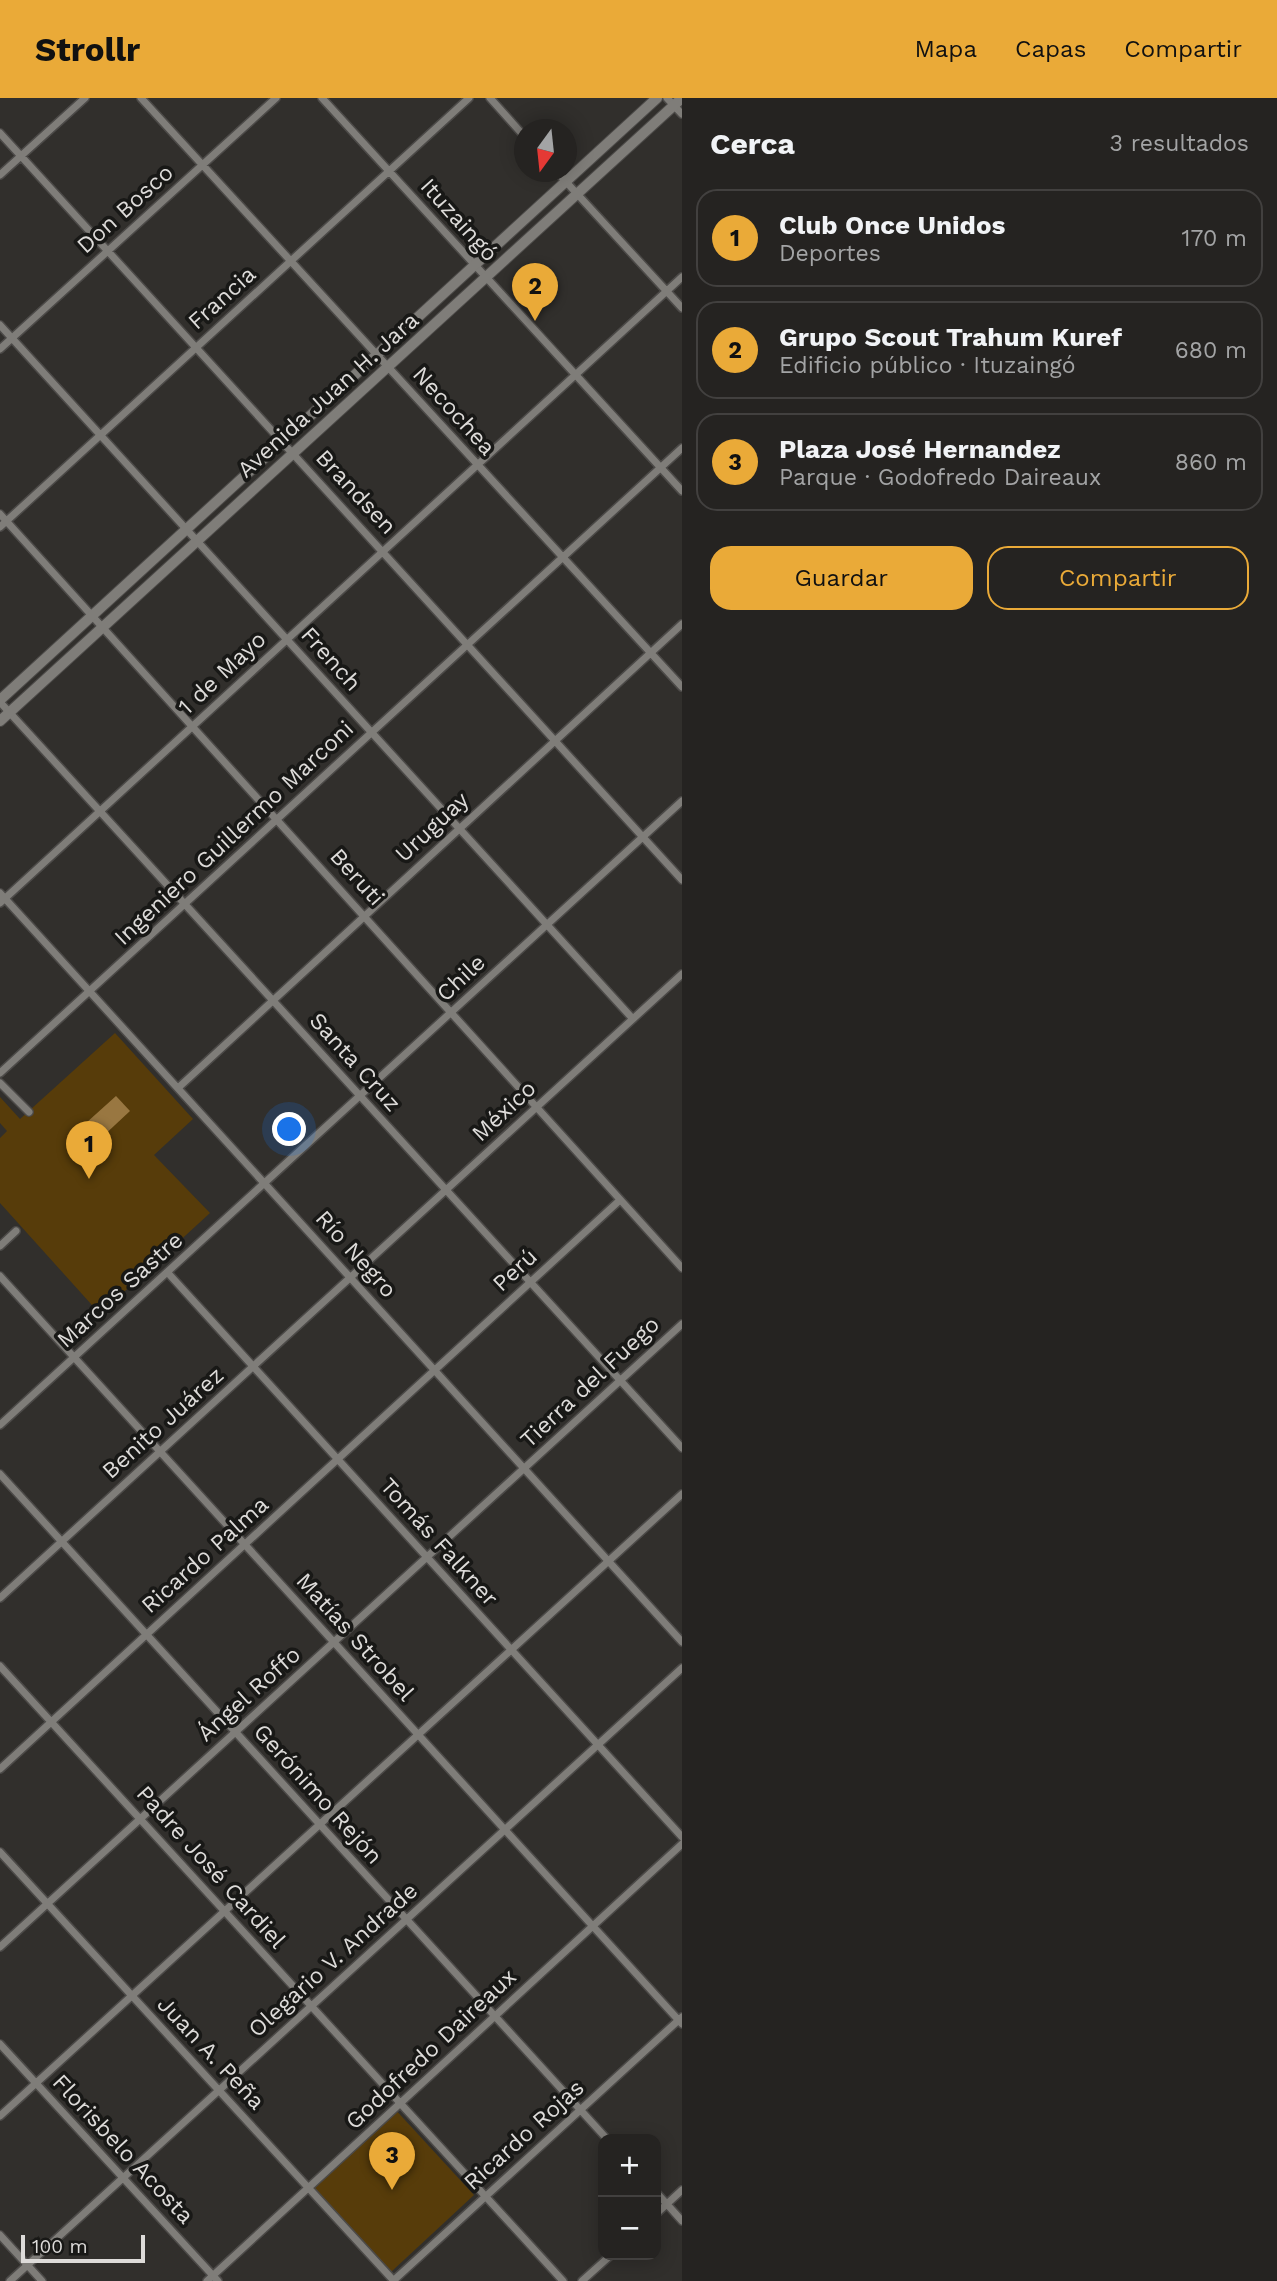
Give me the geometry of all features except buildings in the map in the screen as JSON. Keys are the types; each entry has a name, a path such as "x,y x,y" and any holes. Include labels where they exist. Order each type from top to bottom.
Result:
{"main road":[{"name":"Avenida Juan H. Jara","path":"577,172 657,98"},
{"name":"Avenida Juan H. Jara","path":"0,721 577,193 674,100"},
{"name":"Avenida Juan H. Jara","path":"0,701 566,182"}],"street":[{"path":"0,176 85,98"},
{"name":"Necochea","path":"141,98 682,687"},
{"name":"Don Bosco","path":"0,349 276,98"},
{"name":"Ituzaingó","path":"322,98 682,491"},
{"name":"Francia","path":"3,524 469,98"},
{"path":"489,98 514,125"},
{"path":"674,100 682,114"},
{"name":"Brandsen","path":"0,133 682,880"},
{"path":"566,182 682,309"},
{"name":"1 de Mayo","path":"2,898 100,812 682,277"},
{"name":"French","path":"0,325 633,1019"},
{"name":"Ingeniero Guillermo Marconi","path":"0,1073 682,448"},
{"name":"Beruti","path":"0,514 3,524 103,627 682,1268"},
{"name":"Uruguay","path":"178,1087 682,624"},
{"name":"Santa Cruz","path":"0,701 682,1448"},
{"name":"Chile","path":"265,1183 682,801"},
{"name":"Río Negro","path":"2,898 352,1277 682,1642"},
{"name":"México","path":"352,1277 682,974"},
{"path":"0,1083 29,1112"},
{"name":"Marcos Sastre","path":"0,1425 265,1183"},
{"name":"Perú","path":"436,1370 620,1200"},
{"path":"0,1246 16,1231"},
{"name":"Tomás Falkner","path":"168,1273 682,1837"},
{"name":"Matías Strobel","path":"0,1276 681,2020"},
{"name":"Benito Juárez","path":"0,1598 352,1277"},
{"name":"Tierra del Fuego","path":"525,1469 682,1324"},
{"name":"Ricardo Palma","path":"0,1769 436,1370"},
{"name":"Ángel Roffo","path":"0,1947 525,1469"},
{"name":"Gerónimo Rejón","path":"0,1474 602,2134"},
{"path":"0,2116 682,1494"},
{"name":"Padre José Cardiel","path":"0,1666 563,2281"},
{"name":"Olegario V. Andrade","path":"10,2281 682,1668"},
{"name":"Godofredo Daireaux","path":"212,2279 682,1844"},
{"name":"Juan A. Peña","path":"0,1852 393,2281"},
{"name":"Ricardo Rojas","path":"393,2281 681,2020"},
{"name":"Florisbelo Acosta","path":"0,2044 212,2279"},
{"path":"661,2209 682,2190"},
{"path":"661,2197 682,2221"},
{"path":"0,2235 42,2281"},
{"path":"582,2281 605,2260"}],"shaded area":[{"path":"115,1033 193,1119 154,1155 210,1213 100,1314 0,1203 0,1138 7,1131 0,1123 0,1097 20,1119"},
{"path":"116,1096 130,1111 100,1139 86,1123"},
{"path":"393,2107 474,2195 391,2272 309,2184"}],"place":[{"name":"Grupo Scout Trahum Kuref","path":"535,321"},
{"name":"Club Once Unidos","path":"89,1179"},
{"name":"Plaza José Hernandez","path":"392,2190"}]}
